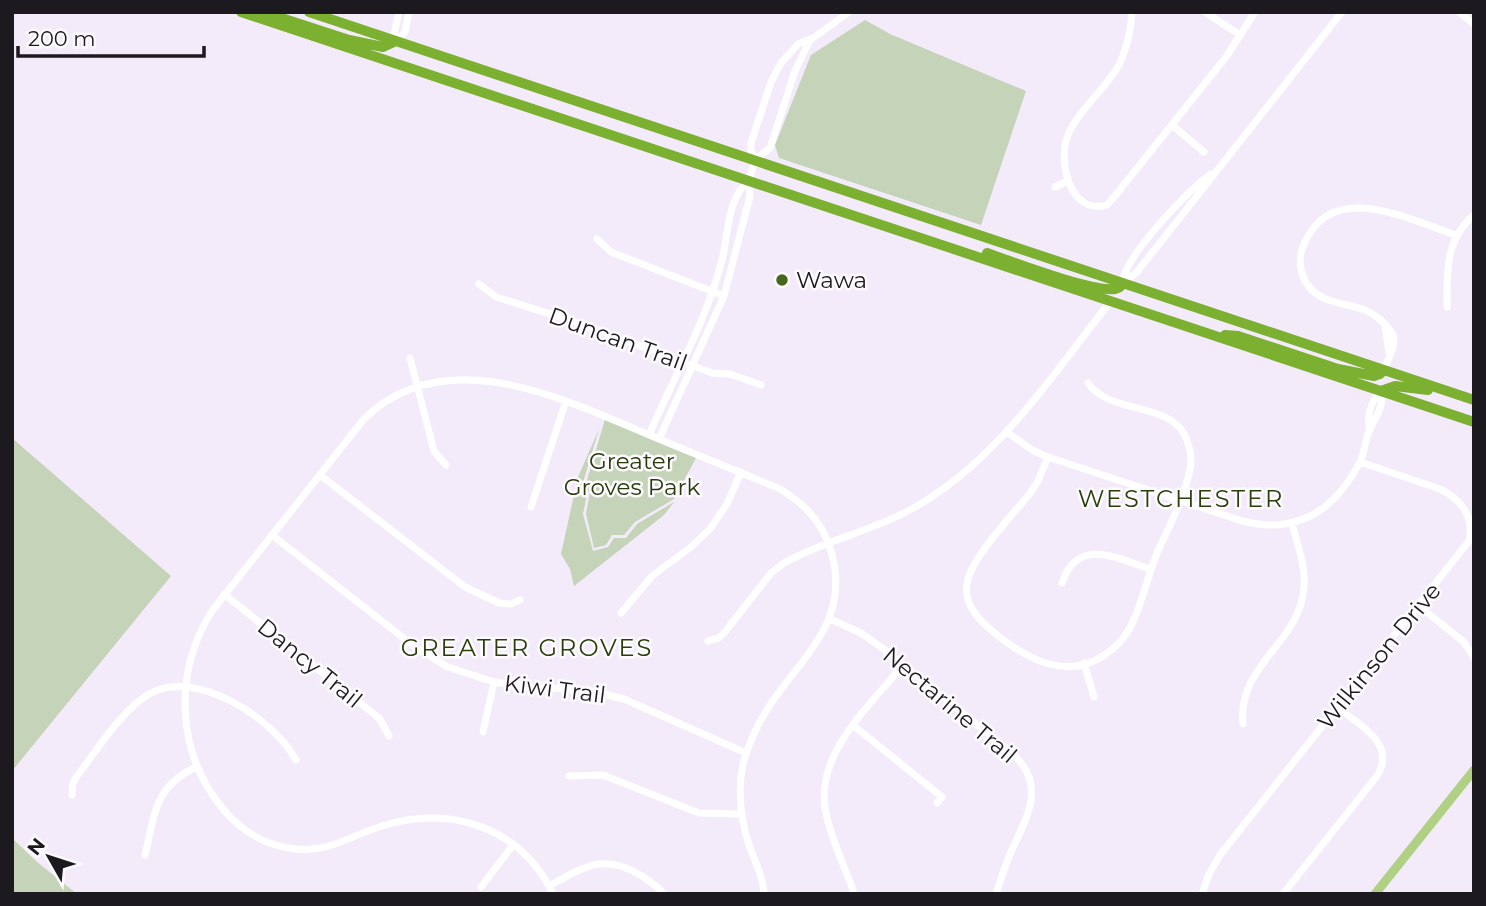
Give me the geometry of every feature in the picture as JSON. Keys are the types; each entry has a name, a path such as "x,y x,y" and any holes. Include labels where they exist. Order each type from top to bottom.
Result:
{"highway":[{"path":"241,12 1474,422"},
{"path":"263,12 349,40 383,47 396,41"},
{"path":"309,12 1474,400"},
{"path":"960,251 974,249 1069,280 1108,289 1117,288 1123,283"},
{"path":"1218,337 1238,336 1332,368 1370,375 1377,375 1384,370"},
{"path":"1381,391 1395,386 1450,392"}],"main road":[{"path":"1375,894 1474,771"}],"street":[{"path":"399,12 394,34 396,41 405,32 409,12"},
{"path":"755,160 751,143 774,75 798,44 810,40 849,12"},
{"path":"1132,12 1128,38 1118,66 1067,138 1063,160 1068,181 1076,194 1085,203 1098,206 1107,205 1226,57 1255,12"},
{"path":"1205,12 1240,35"},
{"path":"1123,283 1133,277 1161,243 1342,12"},
{"path":"1460,12 1474,24"},
{"path":"649,435 713,292 738,193 748,181 755,160 770,148 795,71 810,40"},
{"path":"1171,125 1205,152"},
{"path":"1123,283 1126,267 1186,193 1216,170"},
{"path":"659,439 724,296 750,196 748,181"},
{"path":"1055,187 1068,181"},
{"path":"1384,370 1394,343 1391,331 1369,312 1327,300 1309,287 1302,273 1300,257 1303,245 1313,228 1337,211 1360,207 1456,235"},
{"path":"1447,307 1447,262 1456,235 1474,215"},
{"path":"1152,235 1161,243"},
{"path":"597,239 611,253 724,296"},
{"name":"Duncan Trail","path":"479,284 496,297 571,320 712,373 730,374 761,385"},
{"path":"708,641 719,638 725,632 779,566 897,517 928,500 962,476 1007,432 1111,301"},
{"path":"410,358 434,451 446,465"},
{"path":"664,894 637,873 611,863 588,865 551,890 539,870 513,845 474,823 432,818 405,820 381,826 328,847 307,850 283,847 249,834 230,818 207,788 196,766 187,734 185,688 197,638 224,594 369,414 396,395 417,386 465,379 511,386 566,401 778,488 811,513 829,545 836,580 830,620 816,646 764,714 746,753 740,781 741,814 765,894"},
{"path":"1048,457 1031,492 977,559 966,593 980,621 1024,656 1055,666 1084,663 1113,649 1129,631 1150,569 1179,500 1191,460 1188,443 1181,429 1168,419 1106,398 1094,391 1088,383"},
{"path":"1007,432 1032,450 1048,457 1248,523 1292,523 1311,516 1344,489 1360,462 1381,405 1381,391"},
{"path":"531,507 566,401"},
{"name":"Wilkinson Drive","path":"1202,894 1220,855 1468,544 1471,530 1468,515 1458,501 1444,491 1360,462"},
{"path":"621,613 652,576 691,547 709,529 727,504 741,472"},
{"path":"320,475 465,587 499,603 511,604 520,600"},
{"path":"1243,724 1244,700 1250,681 1290,629 1302,601 1303,566 1292,523"},
{"name":"Kiwi Trail","path":"272,535 415,647 448,667 494,682 606,693 641,705 746,753"},
{"path":"1062,583 1071,565 1091,554 1108,555 1150,569"},
{"name":"Dancy Trail","path":"224,594 379,718 389,736"},
{"path":"1419,606 1464,642 1474,658"},
{"name":"Nectarine Trail","path":"830,620 861,633 903,665 1016,756 1029,777 1031,808 996,894"},
{"path":"1084,663 1094,697"},
{"path":"853,890 827,818 823,788 826,772 833,754 903,665"},
{"path":"483,732 494,682"},
{"path":"72,795 77,775 133,706 159,690 185,688 216,695 237,704 284,740 296,760"},
{"path":"1283,894 1383,765 1384,753 1379,742 1338,708"},
{"path":"854,726 942,797 937,803"},
{"path":"145,855 155,811 163,793 175,778 196,766"},
{"path":"569,776 585,774 613,778 699,813 741,814"},
{"path":"481,887 513,845"}],"green space":[{"path":"865,20 890,34 1026,91 981,225 779,158 775,145 811,55"},
{"name":"Greater Groves Park","path":"606,416 697,456 674,499 635,522 624,535 612,535 606,545 594,548 586,514 590,492 584,490"},
{"path":"599,429 581,489 587,494 583,514 593,551 608,547 614,538 626,538 637,524 674,502 664,515 574,586 570,569 561,554 578,477"},
{"path":"12,438 171,576 12,771"},
{"path":"12,838 37,862 77,894 12,894"}],"place":[{"name":"Wawa","path":"782,280"}],"district":[{"name":"WESTCHESTER","path":"1181,499"},
{"name":"GREATER GROVES","path":"527,648"}]}
